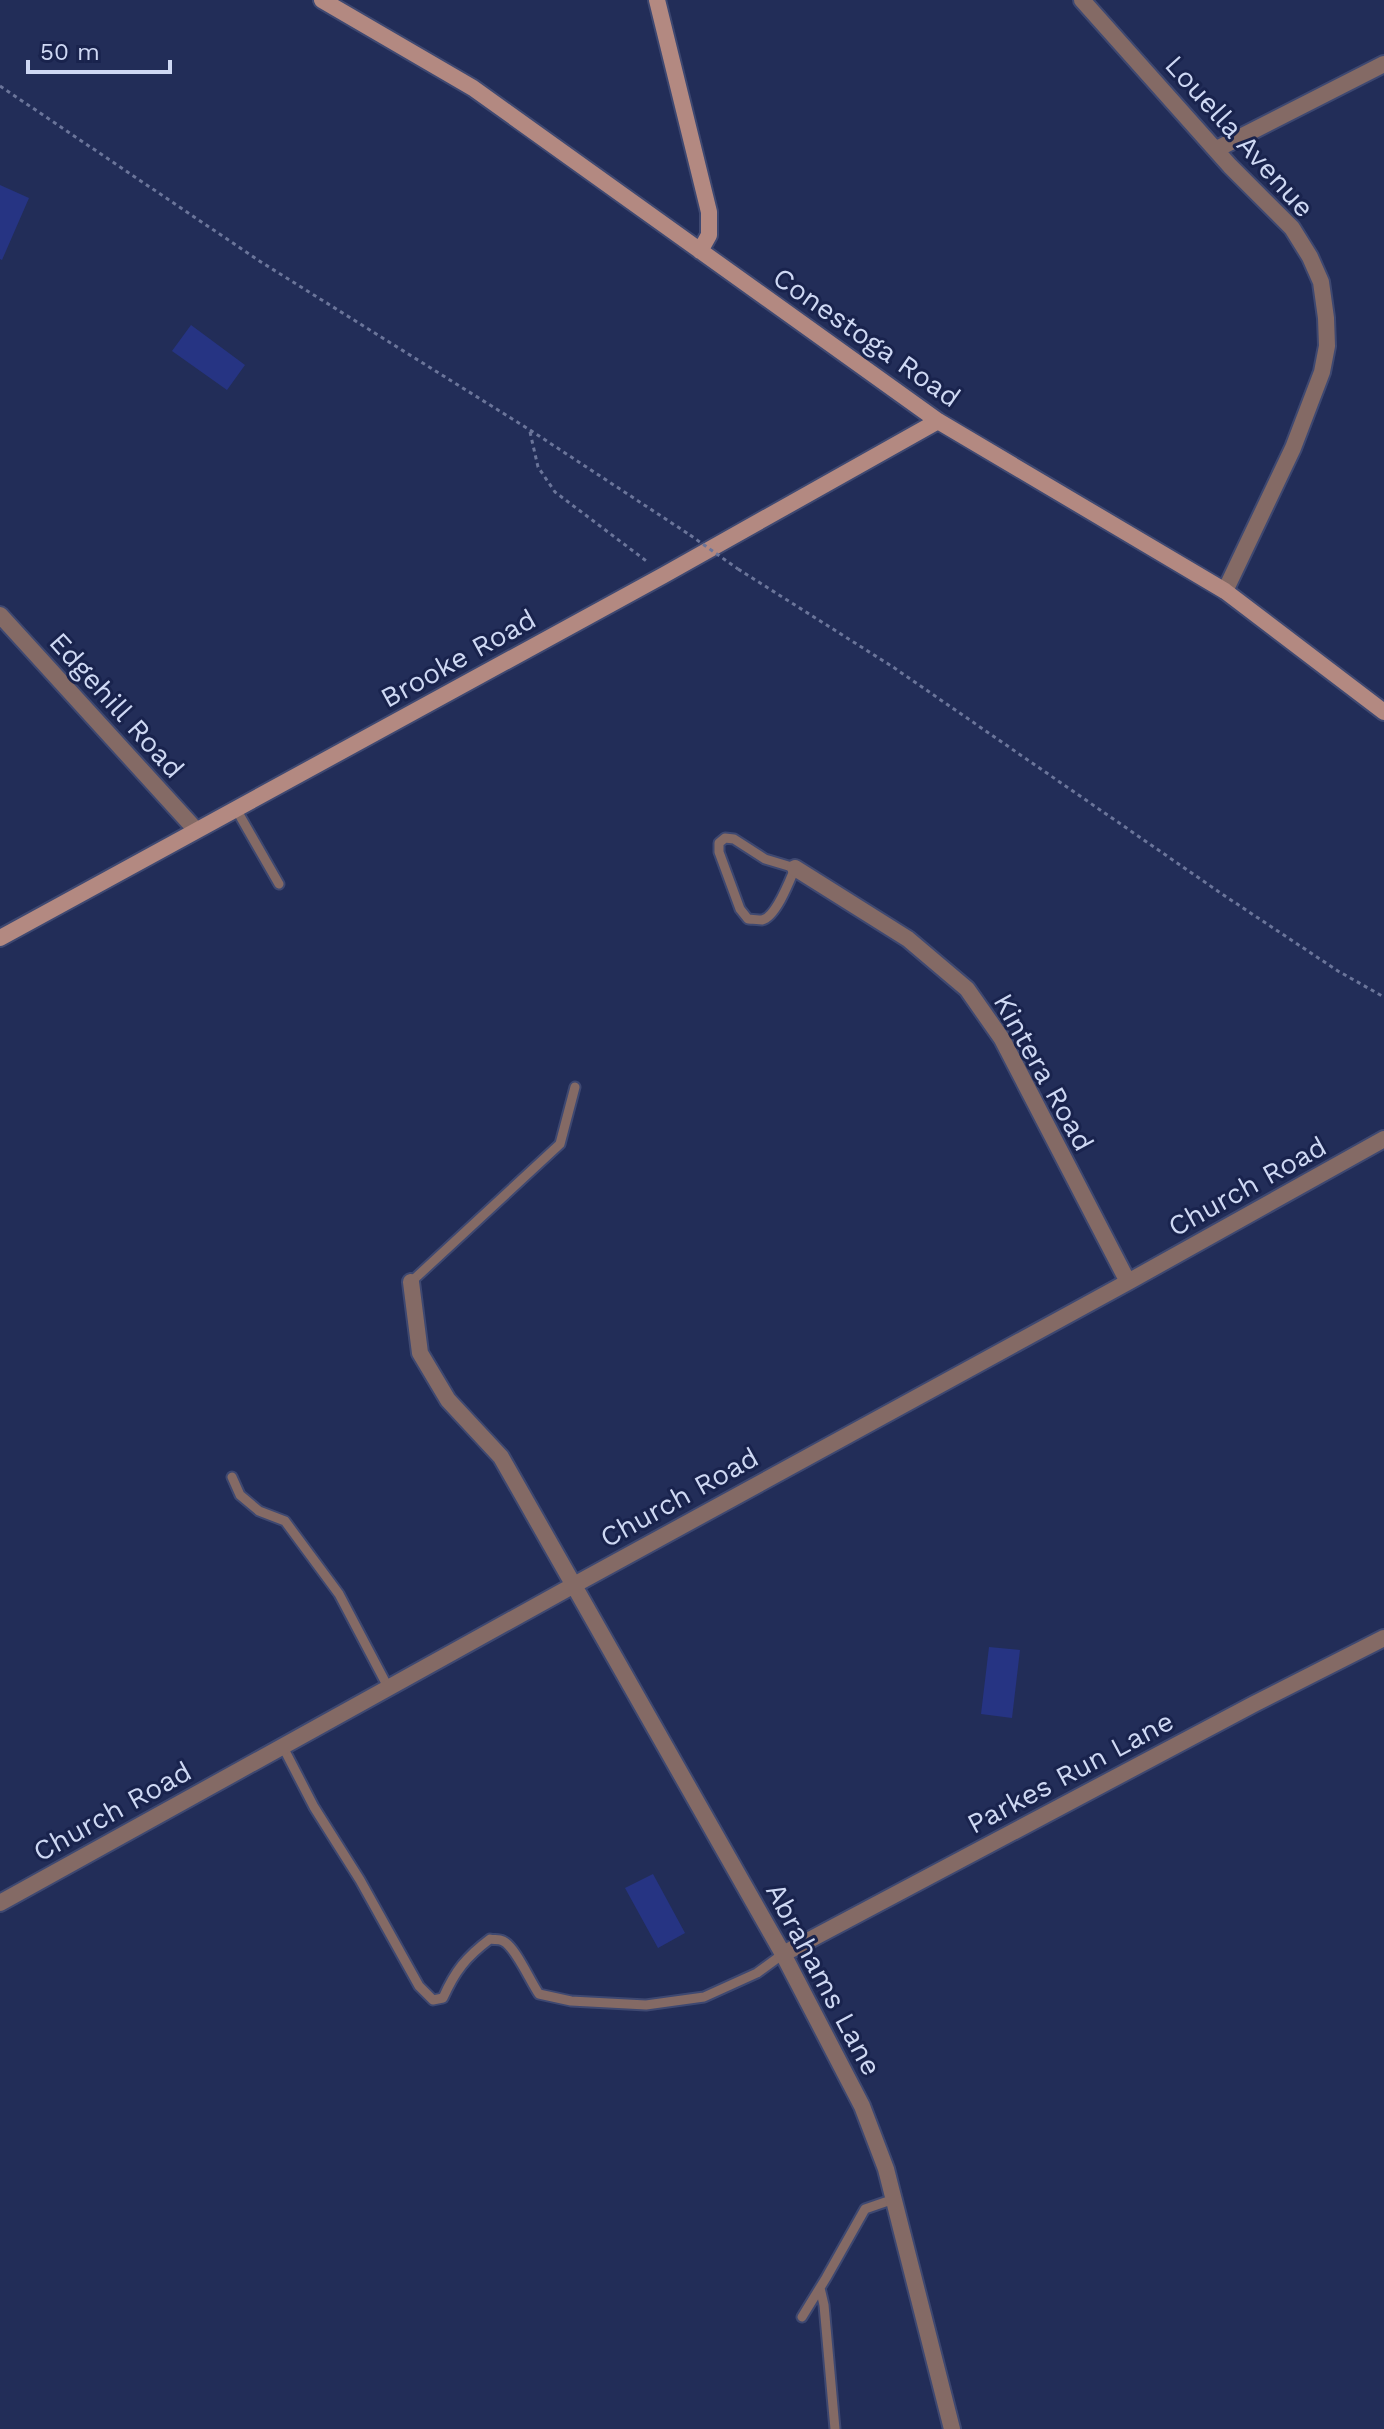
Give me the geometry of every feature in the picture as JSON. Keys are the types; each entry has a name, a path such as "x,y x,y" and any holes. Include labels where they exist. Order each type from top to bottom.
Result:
{"main road":[{"name":"Conestoga Road","path":"322,0 473,88 938,421 1225,591 1384,712"},
{"path":"657,0 709,212 709,235 700,251"},
{"name":"Brooke Road","path":"0,938 664,575 938,421"}],"street":[{"name":"Louella Avenue","path":"1082,0 1230,166 1292,228 1321,282 1327,332 1322,372 1293,448 1225,591"},
{"path":"1217,149 1384,64"},
{"name":"Edgehill Road","path":"0,615 196,830"},
{"name":"Kintera Road","path":"795,868 908,939 967,989 1002,1039 1128,1282"},
{"name":"Church Road","path":"0,1903 1384,1139"},
{"name":"Abrahams Lane","path":"411,1282 420,1353 448,1400 501,1457 783,1954 862,2106 886,2169 952,2429"},
{"name":"Parkes Run Lane","path":"783,1954 1384,1638"}],"lane":[{"path":"236,809 279,884"},
{"path":"725,838 734,839 765,859 795,868 784,894 768,917 748,919 740,909 719,852 719,843 725,838"},
{"path":"411,1282 560,1144 575,1087"},
{"path":"232,1477 240,1495 259,1511 285,1521 339,1594 389,1689"},
{"path":"283,1747 314,1807 360,1880 419,1986 433,2000 443,1998 455,1972 472,1952 490,1939 503,1941 515,1951 539,1994 571,2001 646,2005 704,1997 757,1973 783,1954"},
{"path":"802,2317 865,2209 894,2199"},
{"path":"820,2288 835,2429"}],"path":[{"path":"0,86 261,262 530,430 738,569 893,667 1237,904 1338,971 1384,997"},
{"path":"530,430 538,467 555,492 664,575"}],"shaded area":[{"path":"0,185 29,198 2,260 0,259"},
{"path":"191,325 245,365 227,390 172,351"},
{"path":"989,1647 1020,1650 1012,1718 981,1714"},
{"path":"653,1874 685,1933 658,1948 625,1888"}]}
